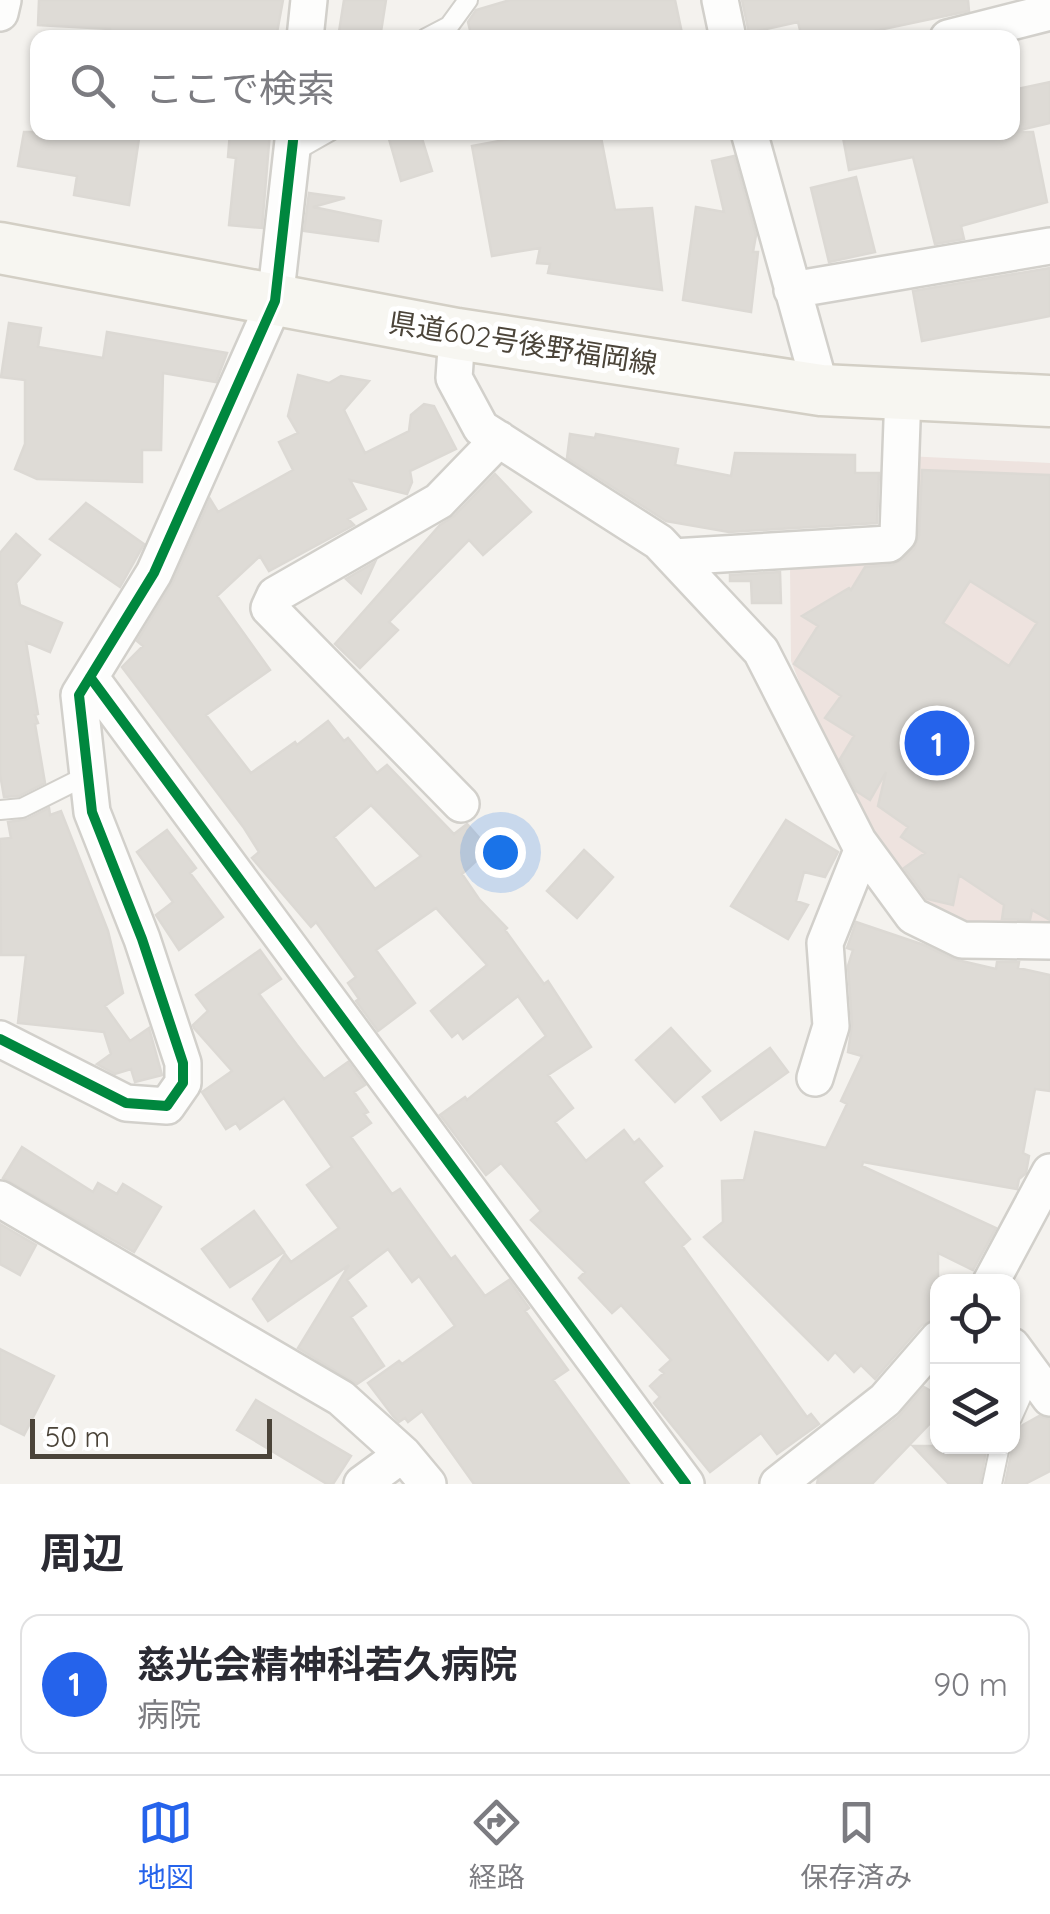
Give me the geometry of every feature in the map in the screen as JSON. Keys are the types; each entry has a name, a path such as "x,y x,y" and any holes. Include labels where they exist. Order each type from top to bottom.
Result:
{"main road":[{"name":"県道602号後野福岡線","path":"0,248 457,334 821,390 1050,400"}],"street":[{"path":"0,12 4,0"},
{"path":"305,30 309,0"},
{"path":"720,0 726,30"},
{"path":"979,30 1050,12"},
{"path":"751,140 821,390"},
{"path":"0,1039 126,1102 167,1106 184,1083 183,1063 160,992 92,812 79,696 154,573 275,301 293,143"},
{"path":"792,290 1050,246"},
{"path":"457,334 454,378 481,428 659,542 761,651 863,848 912,916 962,940 1050,940"},
{"path":"673,557 889,544 898,536 903,393"},
{"path":"462,804 269,608 275,595 439,501 499,440"},
{"path":"90,677 686,1484"},
{"path":"815,1078 831,1026 825,942 863,848"},
{"path":"992,1274 1050,1172"},
{"path":"0,1198 341,1398 403,1454 428,1484"},
{"path":"778,1484 885,1400 930,1348"},
{"path":"362,1484 403,1454"}],"lane":[{"path":"441,30 449,26 468,0"},
{"path":"0,810 22,808 88,775"},
{"path":"1020,1399 1031,1372"},
{"path":"992,1484 998,1454"}],"shaded area":[{"path":"906,456 1050,463 1050,933 971,926 914,904 856,826 791,661 790,567 900,554"}],"building":[{"path":"39,0 283,0 277,30 110,30 38,25"},
{"path":"344,0 386,0 381,30 339,30"},
{"path":"510,0 675,0 681,30 470,30 468,22 476,10"},
{"path":"742,0 968,0 969,11 879,30 800,30 798,22 748,30"},
{"path":"1050,82 1050,123 1020,130 1020,88"},
{"path":"24,132 30,132 30,140 139,140 129,205 74,195 77,176 18,166"},
{"path":"1020,132 1033,132 1047,202 961,226 964,239 935,244 913,157 849,170 843,140 1020,140"},
{"path":"229,140 269,140 262,228 229,225 236,158 228,157"},
{"path":"389,140 422,140 432,171 401,181"},
{"path":"504,140 602,140 615,210 652,208 662,290 548,273 550,264 537,263 540,248 492,256 472,146"},
{"path":"734,156 756,235 753,252 758,252 751,312 683,300 696,207 724,212 712,161"},
{"path":"856,177 875,252 829,262 811,188"},
{"path":"309,193 345,198 313,207 381,221 378,241 304,231"},
{"path":"1050,268 1050,316 922,341 913,291"},
{"path":"9,323 41,328 38,347 103,358 107,332 227,353 216,382 163,373 161,450 142,450 142,482 37,479 15,469 25,444 25,380 1,377"},
{"path":"298,375 329,383 341,376 369,381 344,410 365,453 409,431 411,415 424,404 434,406 456,449 410,471 412,482 407,494 350,480 366,509 348,519 354,525 269,571 260,556 217,596 270,670 206,715 251,773 328,721 377,773 387,765 454,834 467,824 489,849 462,874 507,928 544,984 548,981 591,1047 548,1075 573,1108 555,1122 586,1161 624,1130 634,1143 639,1139 662,1166 643,1182 690,1239 682,1246 807,1417 811,1414 819,1424 777,1454 761,1433 710,1472 654,1403 660,1397 650,1386 671,1360 621,1305 612,1313 579,1278 585,1272 531,1220 541,1211 501,1163 486,1175 440,1115 465,1097 467,1100 546,1036 518,996 463,1039 458,1032 452,1037 431,1011 487,965 436,908 376,950 415,1003 378,1031 348,983 356,977 316,922 311,927 252,858 259,852 244,828 122,667 143,646 137,641 173,582 210,499 218,512 293,470 279,442 298,433 288,416","holes":["371,805 421,856 375,889 334,837"]},
{"path":"570,434 595,438 596,434 678,449 675,465 731,476 735,453 855,455 855,473 879,473 877,523 729,532 666,521 567,458"},
{"path":"922,470 1050,475 1050,920 1032,910 1030,920 1002,919 1004,905 959,875 953,905 927,899 904,868 925,853 901,837 908,827 878,806 886,772 870,800 856,791 840,759 854,736 825,718 841,696 794,664 818,626 802,616 851,590 865,567 892,565 904,559 919,536","holes":["970,581 1037,623 1009,666 943,623"]},
{"path":"495,474 531,512 483,555 469,540 389,622 398,630 360,668 335,644 440,525"},
{"path":"86,503 144,544 120,587 50,539"},
{"path":"16,534 40,555 16,583 20,605 62,623 50,652 26,642 45,783 19,796 4,797 0,774 0,553"},
{"path":"375,562 361,593 346,579"},
{"path":"780,572 781,603 752,603 751,581 730,581 730,575"},
{"path":"49,808 50,815 61,811 108,931 123,993 105,1006 130,1041 149,1028 162,1075 135,1082 131,1069 115,1074 97,1064 111,1054 104,1032 18,1023 26,955 1,955 0,839 11,838 8,822 27,819"},
{"path":"786,820 838,852 825,877 804,872 796,901 808,905 788,939 731,906"},
{"path":"167,830 196,868 190,873 223,917 179,950 156,915 173,902 137,852"},
{"path":"584,850 613,877 577,918 547,891"},
{"path":"856,922 953,959 996,969 997,962 1019,962 1018,968 1050,975 1050,1091 1035,1089 1023,1153 1029,1156 1026,1173 1019,1179 1017,1189 863,1162 862,1166 996,1228 973,1270 938,1253 938,1274 930,1274 930,1322 922,1325 875,1379 861,1365 854,1372 835,1352 828,1360 704,1237 723,1222 722,1181 744,1180 755,1132 826,1148 847,1104 841,1101 862,1056 848,1052 852,1024 848,966 853,950 847,948"},
{"path":"260,950 281,979 259,994 297,1045 324,1079 348,1062 365,1085 354,1092 371,1123 351,1137 392,1194 400,1189 451,1259 455,1256 485,1296 509,1280 529,1308 525,1311 568,1370 553,1380 629,1484 474,1484 422,1411 408,1422 405,1418 399,1422 368,1383 455,1326 419,1276 412,1282 388,1249 347,1280 366,1306 351,1317 384,1366 357,1384 298,1348 349,1265 268,1321 253,1299 285,1254 291,1262 339,1228 307,1185 332,1167 284,1098 240,1129 236,1123 226,1129 202,1092 232,1071 194,1028 208,1011 196,995"},
{"path":"671,1028 710,1071 675,1102 636,1060"},
{"path":"770,1048 788,1072 721,1120 703,1097"},
{"path":"22,1147 93,1192 98,1183 117,1194 123,1184 161,1207 134,1252 3,1178"},
{"path":"254,1211 284,1252 230,1287 202,1249"},
{"path":"0,1224 36,1245 20,1275 0,1264"},
{"path":"0,1349 54,1376 24,1435 0,1423"},
{"path":"924,1387 930,1390 930,1423 872,1484 817,1484 818,1479 898,1417"},
{"path":"256,1400 351,1456 333,1484 237,1430"},
{"path":"1039,1416 1050,1419 1050,1471 1025,1484 1005,1484 1011,1454 1020,1454 1020,1427"},
{"path":"913,1446 930,1446 930,1454 986,1454 980,1484 949,1484"}],"cycle path":[{"path":"0,1039 126,1103 167,1106 183,1083 183,1063 142,939 92,812 79,695 154,573 275,301 293,140"},
{"path":"90,677 686,1484"}],"place":[{"name":"慈光会精神科若久病院","path":"937,743"}]}
